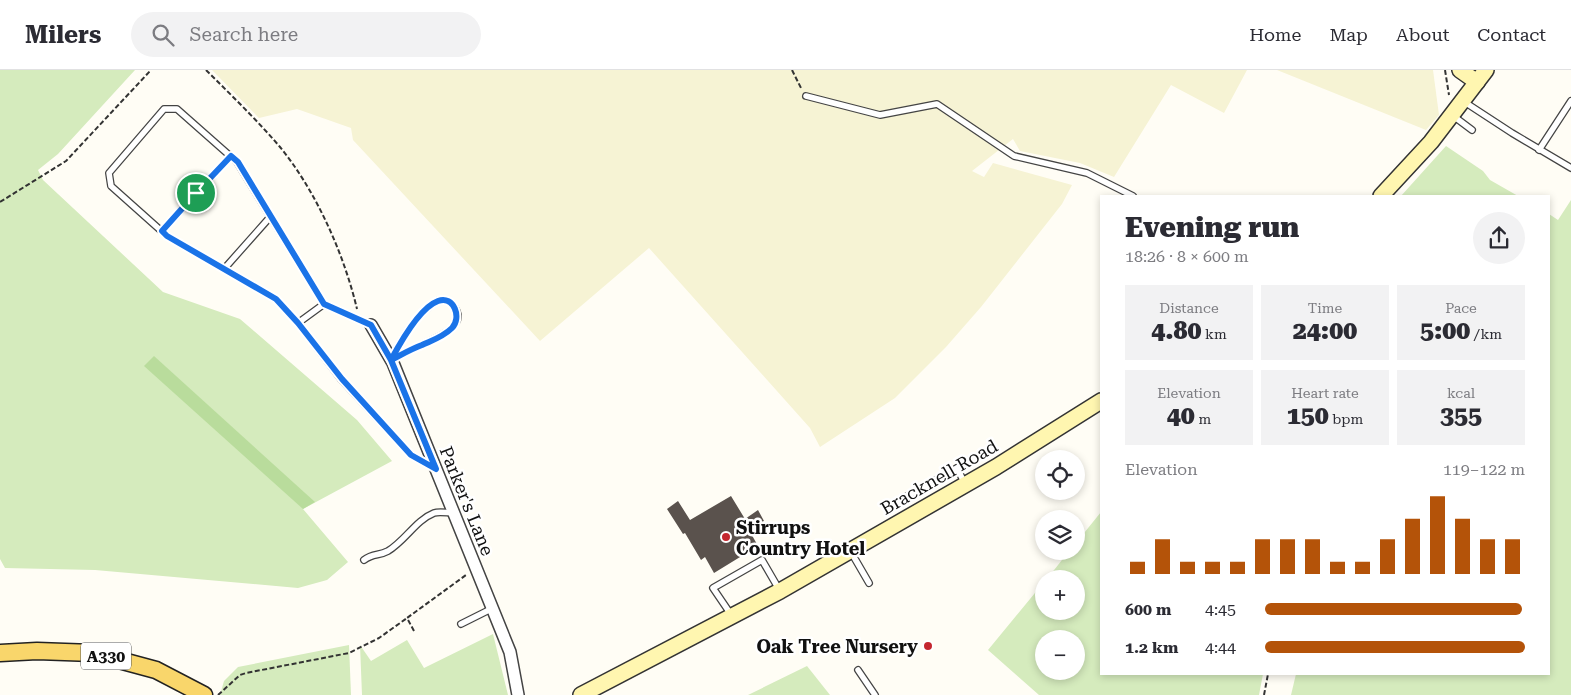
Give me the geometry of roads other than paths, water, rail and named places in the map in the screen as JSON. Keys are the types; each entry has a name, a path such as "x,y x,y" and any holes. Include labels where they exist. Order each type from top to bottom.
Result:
{"main road":[{"path":"1382,195 1431,142 1482,76 1460,70"},
{"name":"Bracknell Road","path":"581,695 780,591 996,467 1100,402"},
{"name":"A330","path":"0,653 37,651 93,653 156,670 204,695"}],"street":[{"name":"Parker's Lane","path":"366,323 391,360 493,608 510,652 518,695"}],"lane":[{"path":"806,96 880,116 937,104 1014,156 1087,173 1131,195"},
{"path":"1463,101 1539,150 1571,168"},
{"path":"1539,150 1571,102"},
{"path":"366,323 324,304 238,162 177,109 164,109 108,173 112,186 167,236 276,299 298,323 342,379 411,455 436,469"},
{"path":"1452,115 1472,130"},
{"path":"162,231 231,156"},
{"path":"224,269 271,216"},
{"path":"439,300 451,302 455,307 457,315 454,326 444,335 391,360 414,322 425,311 439,300"},
{"path":"298,323 324,304"},
{"path":"893,504 975,457"},
{"path":"957,468 965,484"},
{"path":"364,560 371,554 383,553 390,549 435,513 454,513"},
{"path":"850,550 869,583"},
{"path":"732,616 714,588 762,560 780,591"},
{"path":"461,624 493,608"},
{"path":"858,670 875,695"}],"place":[{"name":"Stirrups Country Hotel","path":"726,537"},
{"name":"Oak Tree Nursery","path":"928,646"}]}
